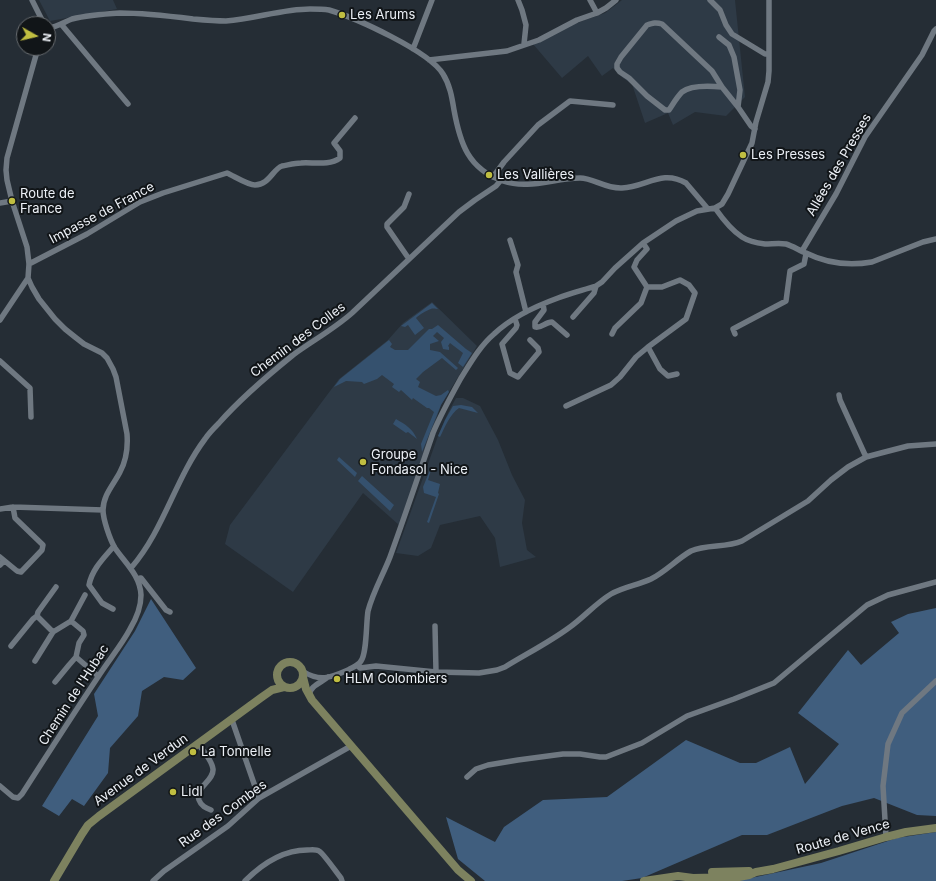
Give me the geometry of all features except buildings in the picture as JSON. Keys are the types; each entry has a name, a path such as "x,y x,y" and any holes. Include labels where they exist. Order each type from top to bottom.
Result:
{"main road":[{"path":"310,698 298,665 288,662 279,667 277,677 278,681 284,687 293,688 310,698 458,870 471,881"},
{"name":"Avenue de Verdun","path":"262,697 277,677"},
{"path":"293,688 297,686 302,678"},
{"name":"Avenue de Verdun","path":"54,881 88,825 262,697 272,690 284,687"},
{"name":"Route de Vence","path":"678,876 691,873 750,872 773,869 886,836 936,828"},
{"path":"644,881 678,876 693,878 739,877 750,872"}],"street":[{"path":"32,0 40,16"},
{"path":"413,49 432,0"},
{"path":"518,0 526,25 524,44"},
{"path":"590,0 597,13"},
{"path":"429,60 507,51 539,40 577,20 597,13 616,0"},
{"path":"710,0 720,10 726,25 732,34 765,54 769,54"},
{"path":"302,678 328,677 339,674 357,665 362,659 365,649 366,620 371,601 386,566 433,433 458,383 478,351 494,333 526,312 559,297 596,286 643,243 676,221 697,212 715,208 722,204 752,143 756,122 768,80 769,0"},
{"path":"56,27 69,20 105,14 148,14 226,21 293,10 321,9 342,15 376,29 413,49 438,68 447,82 458,130 468,155 474,164 493,177 514,184 538,184 564,179 586,178 603,185 621,188 660,178 672,178 686,183 708,209"},
{"path":"722,87 711,86 687,90 682,93 669,110 665,110 647,96 629,78 620,72 617,68 617,64 620,56 647,25 653,23 662,24 712,71 722,87 751,126 755,129"},
{"path":"62,24 128,104"},
{"name":"Allées des Presses","path":"734,334 733,329 786,301 790,271 804,264 804,253 836,194 864,137 922,55 936,29"},
{"path":"719,37 730,45 734,57 740,90 738,107"},
{"path":"36,56 6,170 12,201 27,247 29,264 28,278 39,299 55,319 74,337 102,353 107,358 113,370 128,444 127,454 120,473 107,493 103,510 114,546 131,568 137,579 142,578 166,610 170,612"},
{"path":"493,177 504,162 538,125 570,101 613,105"},
{"name":"Impasse de France","path":"29,264 87,234 140,202 163,193 227,173 252,185 258,185 268,180 280,167 302,163 336,161 340,158 340,151 334,143 354,118"},
{"name":"Chemin des Colles","path":"131,568 156,531 198,449 229,411 293,356 342,322 459,212 496,186 501,180"},
{"path":"409,194 404,207 387,224 387,227 409,259"},
{"path":"0,203 12,201"},
{"path":"715,208 731,228 742,238 757,243 788,244 804,253 829,262 865,263 877,261 923,242 936,239"},
{"path":"510,240 518,265 516,272 526,312"},
{"path":"643,243 647,249 637,260 634,267 647,287"},
{"path":"0,320 28,278"},
{"path":"566,406 610,385 620,378 636,357 686,319 695,294 689,286 680,280 662,287 647,287"},
{"path":"573,317 594,293 596,286"},
{"path":"612,334 614,328 641,303 647,287"},
{"path":"543,304 544,310 535,322 534,327 540,327 548,322 552,322 567,335"},
{"path":"515,319 517,325 516,328 502,344 510,374 518,377 539,352 538,348 530,340"},
{"path":"648,347 660,369 668,376 677,374"},
{"path":"0,361 30,388 31,417"},
{"path":"839,395 866,457"},
{"path":"357,665 360,668 376,666 436,672 488,672 505,667 561,634 612,593 651,579 693,550 734,544 742,541 808,501 848,467 866,457 908,446 936,444"},
{"path":"0,509 13,507 103,510"},
{"path":"1,561 21,572 42,550 42,545 15,518 13,507"},
{"path":"113,609 102,603 89,585 90,579 97,566 114,546"},
{"name":"Chemin de l'Hubac","path":"0,786 13,797 18,798 22,794 98,676 130,630 140,605 141,595 137,579"},
{"path":"466,777 476,769 488,765 563,754 580,754 600,758 642,743 687,716 774,683 867,605 888,595 936,582"},
{"path":"11,646 37,616 38,612 56,587"},
{"path":"35,661 53,632 71,621 85,595"},
{"path":"37,616 53,632"},
{"name":"Chemin de l'Hubac","path":"71,621 82,631 84,635 79,643 76,657"},
{"path":"435,626 436,672"},
{"path":"55,682 76,657 98,676"},
{"path":"362,659 376,666"},
{"path":"302,678 316,677"},
{"path":"310,698 310,692 313,687 328,677"},
{"path":"886,836 883,786 888,744 902,713 936,681"},
{"path":"232,720 259,798"},
{"path":"198,744 211,762 213,770 212,775 200,792 199,800 202,805 211,810"},
{"name":"Rue des Combes","path":"153,881 164,871 228,826 259,798 352,746"},
{"path":"245,881 262,865 277,857 298,850 315,850 321,852 342,881"},
{"name":"Route de Vence","path":"711,872 725,878"}],"shaded area":[{"path":"39,0 113,0 117,9 56,20 56,16 47,16"},
{"path":"622,0 735,0 745,97 726,116 695,112 673,125 668,113 645,123 632,84 623,78 613,68 602,76 588,56 562,78 533,44 574,24 605,13"},
{"path":"432,302 477,346 441,405 415,483 399,525 363,493 293,592 225,544 230,525 339,379 388,340 403,323"},
{"path":"432,303 438,309 429,310 416,318 424,328 415,335 408,325 405,327 401,326"},
{"path":"438,325 472,353 463,367 458,363 463,353 450,343 448,346 449,350 443,349 441,342 444,338 437,332 433,336 439,341 430,344 430,350 440,352 458,368 456,370 442,358 416,379 420,382 418,387 436,396 441,395 448,390 449,392 441,405 422,452 421,444 434,412 429,408 413,398 412,400 401,390 399,392 392,387 394,384 382,375 377,379 364,384 362,382 346,381 334,387 340,379 389,340 392,344 390,347 395,350 408,350 429,329 432,329"},
{"path":"456,398 463,398 480,406 498,440 512,475 525,500 522,523 527,550 536,557 500,567 495,538 480,516 440,525 431,548 418,556 396,553 438,436"},
{"path":"461,405 472,407 478,413 459,408 450,417 440,437 438,436 453,406"},
{"path":"396,419 411,429 417,439 393,424"},
{"path":"339,457 357,473 355,477 337,460"},
{"path":"430,470 428,480 440,484 439,494 429,523 427,522 436,497 424,493 423,487"},
{"path":"362,476 394,505 390,511 358,481"},
{"path":"151,599 196,668 183,680 164,677 142,691 138,716 110,748 108,773 84,806 72,799 59,816 42,806 98,716 94,694 135,631"},
{"path":"936,608 936,816 917,815 874,798 842,806 767,835 742,835 642,878 622,881 485,881 458,859 446,817 495,842 504,827 543,800 607,797 686,740 740,763 756,763 790,747 805,784 839,744 798,713 848,650 861,665 899,633 891,622 908,614"},
{"path":"936,832 936,881 737,881 821,863 897,838"}],"place":[{"name":"Les Arums","path":"342,15"},
{"name":"Les Presses","path":"743,155"},
{"name":"Les Vallières","path":"489,175"},
{"name":"Route de France","path":"12,201"},
{"name":"Groupe Fondasol - Nice","path":"363,462"},
{"name":"HLM Colombiers","path":"337,679"},
{"name":"La Tonnelle","path":"193,752"},
{"name":"Lidl","path":"173,792"}]}
